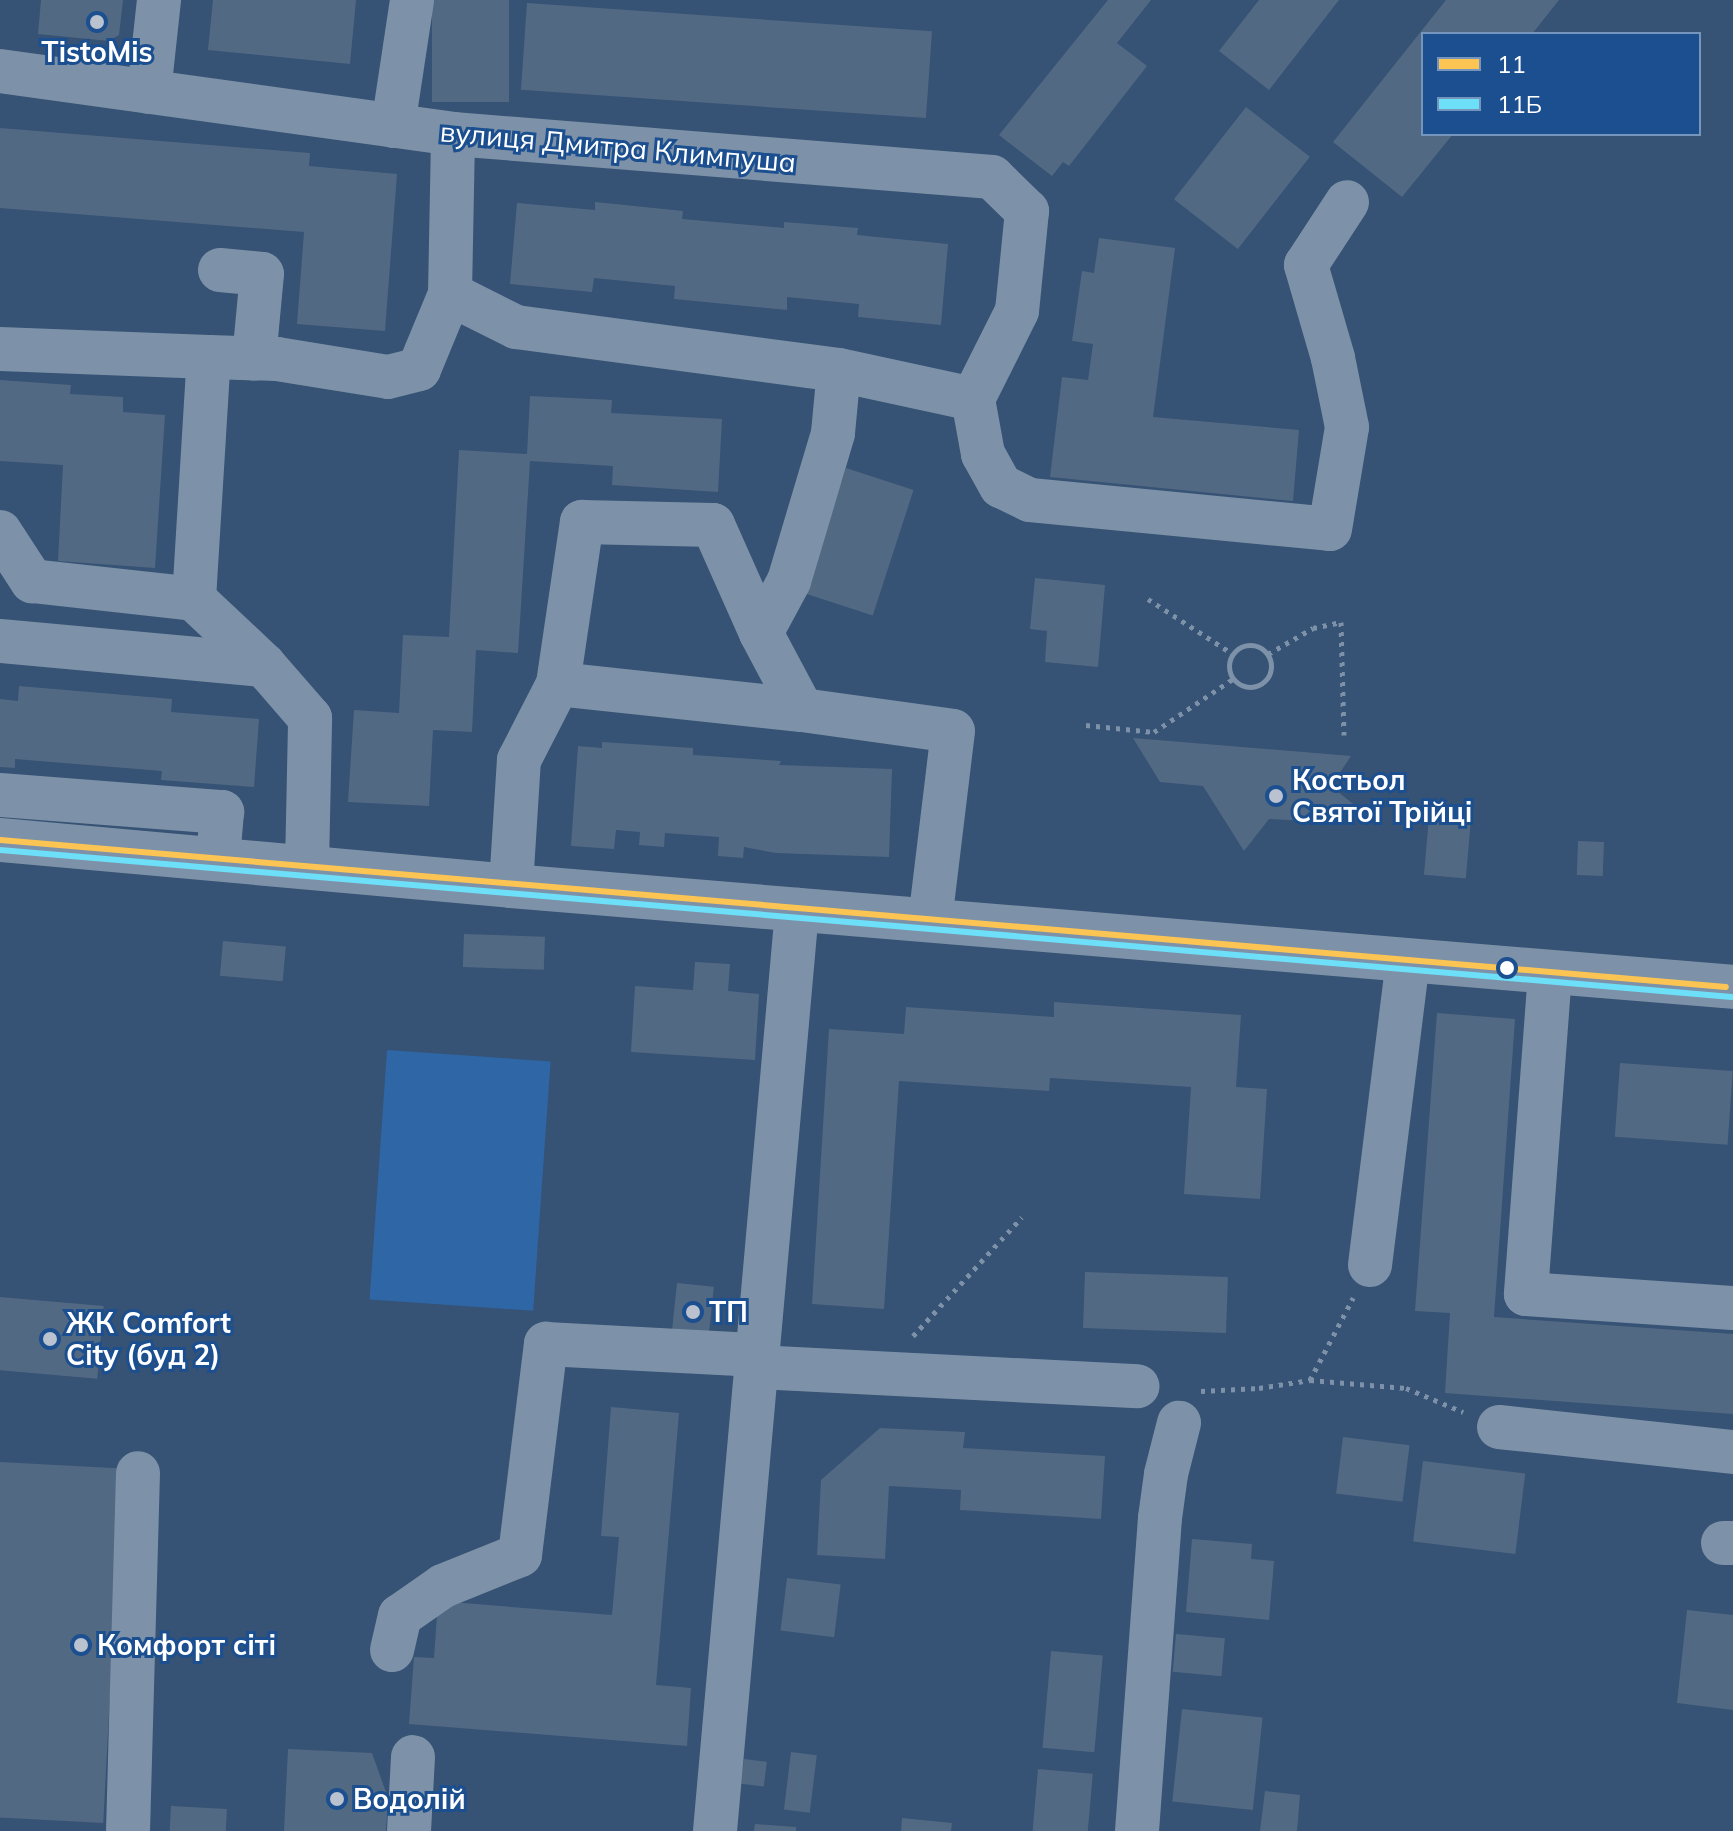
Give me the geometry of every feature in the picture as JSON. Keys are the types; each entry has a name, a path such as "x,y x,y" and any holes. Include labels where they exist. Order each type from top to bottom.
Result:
{"street":[{"path":"149,92 159,0"},
{"path":"393,126 412,0"},
{"name":"вулиця Дмитра Климпуша","path":"0,71 453,134 992,177 1027,211 1017,311 973,399"},
{"path":"0,349 254,359 388,377 419,369 450,294 453,134"},
{"path":"450,294 516,327 839,370 973,399 983,454 1001,486 1030,500 1330,529 1347,427 1333,358 1306,265 1347,202"},
{"path":"220,270 262,274 254,359"},
{"path":"194,599 209,357"},
{"path":"761,633 789,581 833,433 839,370"},
{"path":"511,886 519,760 558,684 582,522 713,525 761,633 802,710"},
{"path":"0,532 32,581 194,599 264,665 310,718 307,867"},
{"path":"0,641 264,665"},
{"path":"558,684 802,710 953,731 930,920"},
{"path":"0,795 222,812 218,859"},
{"path":"0,840 511,886 1733,987"},
{"path":"715,1831 797,910"},
{"path":"1370,1265 1408,961"},
{"path":"1550,973 1526,1294 1733,1308"},
{"path":"392,1650 400,1616 443,1586 520,1555 546,1344 881,1373 1138,1386"},
{"path":"1137,1831 1160,1518 1166,1474 1179,1423"},
{"path":"1499,1427 1733,1452"},
{"path":"128,1831 138,1473"},
{"path":"409,1831 413,1757"}],"path":[{"path":"1148,599 1233,654"},
{"path":"1268,654 1313,628 1341,622 1344,735"},
{"path":"1254,645 1268,654 1272,669 1264,683 1250,688 1233,679 1229,668 1233,654 1243,646 1254,645"},
{"path":"1086,725 1154,732 1233,679"},
{"path":"881,1373 1022,1217"},
{"path":"1310,1380 1370,1265"},
{"path":"1179,1423 1203,1389 1259,1388 1310,1380 1406,1388 1499,1427"}],"shaded area":[{"path":"387,1050 551,1061 533,1311 370,1299"}],"building":[{"path":"41,0 123,0 119,35 109,41 38,34"},
{"path":"213,0 356,0 350,64 208,50"},
{"path":"432,0 509,0 509,102 432,102"},
{"path":"1108,0 1151,0 1117,43 1147,66 1069,166 1063,162 1052,176 999,135"},
{"path":"1259,0 1339,0 1269,90 1219,51"},
{"path":"1446,0 1559,0 1534,32 1421,32 1421,136 1451,136 1402,197 1333,142"},
{"path":"527,3 932,31 926,118 521,90"},
{"path":"1246,107 1310,157 1238,249 1174,199"},
{"path":"0,128 310,153 309,166 397,174 385,331 297,324 304,232 0,208"},
{"path":"595,202 683,211 682,219 784,228 784,222 858,228 857,235 948,244 941,325 858,317 859,304 787,297 787,310 674,299 675,286 594,278 592,292 510,284 517,203 595,210"},
{"path":"1099,238 1175,248 1153,417 1299,430 1293,501 1050,477 1062,377 1088,380 1093,344 1072,341 1082,271 1094,273"},
{"path":"0,380 71,385 70,394 123,397 123,412 165,415 155,568 58,561 63,465 0,461"},
{"path":"530,396 612,400 611,413 722,419 718,492 612,485 613,466 530,461 518,653 476,650 472,732 433,730 429,806 348,802 354,710 399,713 403,635 449,637 459,450 527,454"},
{"path":"846,468 914,490 873,615 805,594"},
{"path":"1035,578 1105,585 1098,667 1045,662 1047,631 1030,629"},
{"path":"19,686 172,699 171,712 259,719 254,787 161,780 162,771 15,759 15,768 0,767 0,699 18,701"},
{"name":"Костьол Святої Трійці","path":"1133,738 1351,756 1331,786 1358,808 1319,807 1308,821 1269,819 1244,851 1203,786 1160,782"},
{"path":"602,742 693,748 693,755 781,761 779,765 892,769 889,857 776,853 744,847 743,858 718,856 719,837 665,833 664,847 639,845 640,832 616,830 614,849 571,846 578,746 602,748"},
{"path":"1429,817 1471,821 1466,878 1424,875"},
{"path":"1578,841 1604,842 1603,876 1577,875"},
{"path":"464,934 545,937 544,970 463,967"},
{"path":"223,941 286,946 283,981 220,976"},
{"path":"695,962 730,964 728,991 759,994 755,1060 631,1052 635,986 693,990"},
{"path":"1054,1002 1241,1015 1236,1087 1267,1089 1260,1199 1184,1194 1191,1087 1050,1078 1049,1091 899,1081 884,1309 812,1304 829,1029 904,1034 906,1007 1054,1017"},
{"path":"1437,1013 1515,1019 1494,1317 1733,1334 1733,1414 1445,1393 1450,1313 1415,1311"},
{"path":"1620,1063 1733,1071 1728,1145 1615,1137"},
{"path":"1085,1272 1228,1277 1226,1333 1083,1328"},
{"name":"ТП","path":"677,1283 714,1287 708,1341 671,1337"},
{"name":"ЖК Comfort City (буд 2)","path":"0,1297 104,1306 97,1379 0,1370"},
{"path":"611,1407 679,1413 656,1685 691,1688 687,1746 409,1724 414,1657 434,1658 438,1601 612,1615 619,1537 601,1536"},
{"path":"880,1428 965,1432 963,1448 1105,1456 1101,1519 960,1510 961,1490 889,1486 885,1559 817,1555 821,1480"},
{"path":"1343,1437 1410,1445 1403,1502 1336,1494"},
{"path":"1423,1461 1525,1474 1515,1554 1413,1541"},
{"path":"0,1462 122,1468 103,1823 0,1817"},
{"path":"1192,1539 1252,1544 1251,1559 1274,1561 1269,1620 1186,1612"},
{"path":"787,1578 841,1585 834,1637 781,1631"},
{"path":"1687,1610 1733,1615 1733,1710 1677,1703"},
{"path":"1176,1634 1225,1638 1222,1676 1173,1672"},
{"path":"1051,1651 1103,1656 1094,1752 1043,1748"},
{"path":"1182,1709 1263,1717 1253,1810 1172,1801"},
{"path":"288,1749 372,1753 388,1798 386,1831 284,1831"},
{"path":"791,1752 817,1755 810,1813 784,1810"},
{"path":"744,1759 767,1762 764,1787 741,1784"},
{"path":"1038,1769 1093,1774 1088,1831 1033,1831"},
{"path":"1265,1791 1300,1795 1297,1831 1260,1831"},
{"path":"171,1806 227,1809 226,1831 170,1831"},
{"path":"902,1818 952,1823 951,1831 901,1831"},
{"path":"755,1824 796,1827 796,1831 754,1831"}],"transit line":[{"name":"11","path":"0,840 1726,987"},
{"name":"11Б","path":"0,850 1732,997"}],"place":[{"name":"TistoMis","path":"97,22"},
{"name":"Костьол Святої Трійці","path":"1276,796"},
{"name":"ТП","path":"693,1312"},
{"name":"ЖК Comfort City (буд 2)","path":"50,1339"},
{"name":"Комфорт сіті","path":"81,1645"},
{"name":"Водолій","path":"337,1799"}]}
